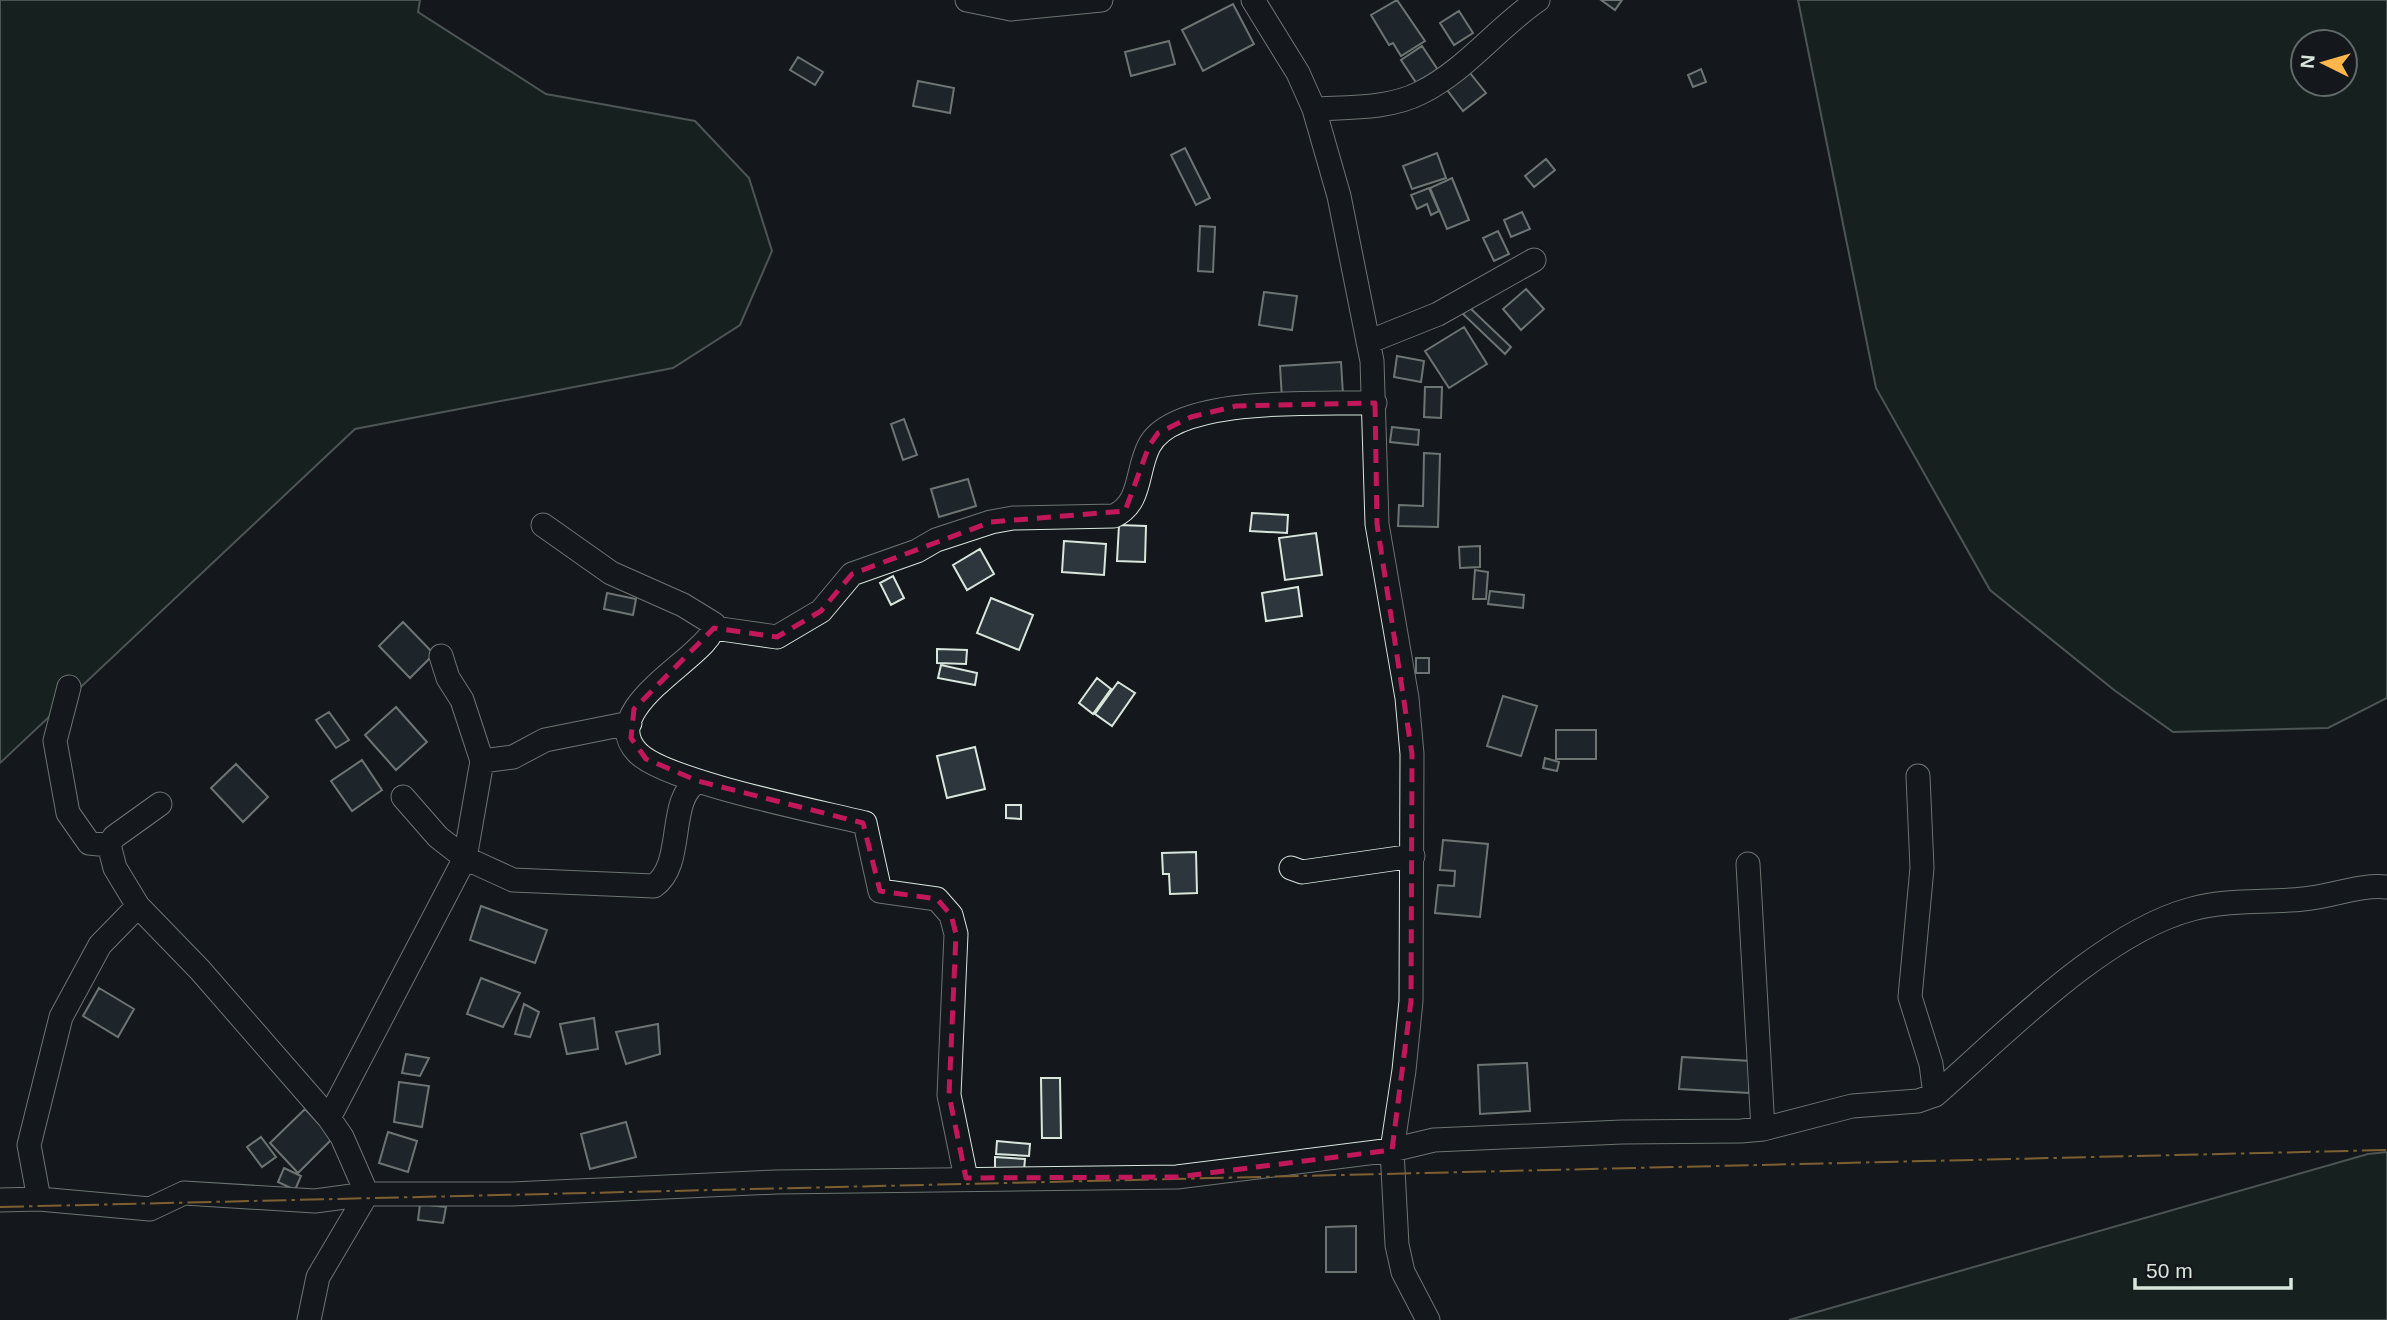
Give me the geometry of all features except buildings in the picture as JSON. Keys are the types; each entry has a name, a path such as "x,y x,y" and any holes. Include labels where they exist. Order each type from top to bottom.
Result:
{"street":[{"path":"967,0 1011,9 1101,0"},
{"path":"1253,0 1298,73 1314,109 1339,195 1368,342 1375,403 1374,488 1407,698 1412,754 1410,1001 1405,1070 1392,1150 1397,1245 1403,1272 1428,1320"},
{"path":"1314,109 1383,104 1420,93 1465,62 1538,0"},
{"path":"1368,342 1438,314 1534,260"},
{"path":"714,628 777,637 821,611 852,574 917,551 936,540 991,522 1013,518 1114,516 1133,502 1142,463 1158,433 1191,417 1236,406 1375,403"},
{"path":"543,525 601,568 683,605 712,621 714,628"},
{"path":"714,628 703,644 679,663 634,709 630,723 635,751 646,759 698,781 865,823 880,891 937,899 951,915 956,934 949,1095 966,1178"},
{"path":"328,1118 466,858 482,761 462,700 448,678 441,656"},
{"path":"69,687 55,741 68,813 89,843 109,845"},
{"path":"482,761 513,757 545,740 630,723"},
{"path":"1918,776 1922,868 1910,997 1931,1064 1935,1095"},
{"path":"403,797 438,837 466,858 513,880 654,886 669,871 680,813 690,787 698,781"},
{"path":"160,804 114,837 109,845 115,869 138,906 200,970 328,1118 342,1137 367,1194"},
{"path":"1291,868 1303,872 1413,856"},
{"path":"1748,864 1763,1129"},
{"path":"0,1200 39,1199 150,1209 184,1193 315,1201 367,1194 512,1194 776,1182 1177,1177 1392,1150 1434,1140 1763,1129 1852,1106 1918,1101 1935,1095 2064,984 2113,947 2157,921 2190,909 2219,903 2308,899 2387,887"},
{"path":"39,1199 29,1145 61,1017 100,944 138,906"},
{"path":"309,1320 318,1277 367,1194"}],"highlighted area":[{"path":"1375,403 1377,524 1412,754 1411,1001 1392,1150 1177,1177 966,1178 949,1095 956,934 951,915 937,899 880,891 863,823 698,781 646,759 631,738 634,709 714,628 777,637 821,611 852,574 991,522 1125,511 1149,446 1158,433 1191,417 1236,406"}],"green space":[{"path":"0,0 420,0 418,12 546,94 695,121 749,178 772,251 740,325 673,368 355,429 0,763"},
{"path":"1798,0 2387,0 2387,698 2328,728 2173,732 2114,690 1990,590 1876,388"},
{"path":"2387,1152 2387,1320 1789,1320 2368,1154"}],"power":[{"path":"0,1207 2387,1150"}]}
